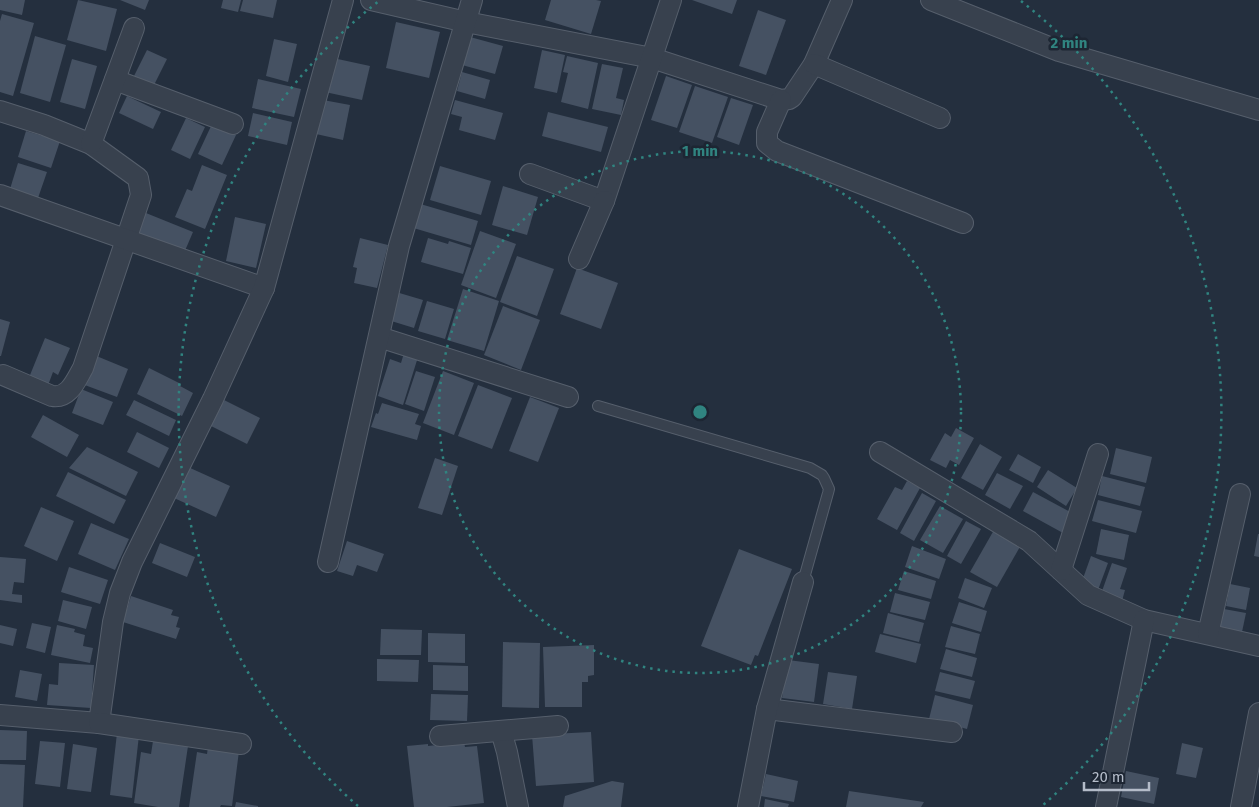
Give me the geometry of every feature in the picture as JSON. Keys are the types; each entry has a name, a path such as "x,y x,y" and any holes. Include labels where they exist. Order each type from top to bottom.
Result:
{"street":[{"path":"99,723 113,622 120,592 132,562 213,399 264,288 343,0"},
{"path":"371,0 466,22 652,58 781,100 792,97 814,64 842,0"},
{"path":"328,562 399,246 472,0"},
{"path":"579,259 604,201 671,0"},
{"path":"931,0 1059,51 1259,110"},
{"path":"91,144 134,28"},
{"path":"814,64 940,118"},
{"path":"115,80 233,124"},
{"path":"781,100 767,132 768,142 777,151 963,223"},
{"path":"0,111 44,125 91,144 138,178 141,195 82,368 67,393 60,396 52,396 3,375"},
{"path":"530,174 604,201"},
{"path":"0,195 127,238 264,288"},
{"path":"379,337 568,397"},
{"path":"880,452 1029,541 1088,596 1144,620 1259,646"},
{"path":"1061,570 1098,454"},
{"path":"1208,634 1240,494"},
{"path":"748,807 767,709 803,582"},
{"path":"1106,807 1144,620"},
{"path":"767,709 952,732"},
{"path":"1241,807 1259,713"},
{"path":"0,715 99,723 242,744"},
{"path":"440,736 558,726"},
{"path":"501,731 518,807"}],"lane":[{"path":"598,406 784,460 822,474 827,481 828,493 803,582"}],"building":[{"path":"0,0 25,0 22,15 0,10"},
{"path":"78,0 117,9 106,51 67,40"},
{"path":"120,0 149,0 145,10"},
{"path":"223,0 241,0 238,12 221,8"},
{"path":"243,0 277,0 273,18 240,11"},
{"path":"551,0 601,1 591,34 545,20"},
{"path":"692,0 737,0 732,14"},
{"path":"758,10 786,20 766,75 739,66"},
{"path":"2,14 34,23 13,96 0,92 0,21"},
{"path":"396,22 440,32 429,78 386,68"},
{"path":"35,36 66,45 50,102 20,93"},
{"path":"470,37 503,46 495,74 462,65"},
{"path":"274,39 297,44 288,82 266,76"},
{"path":"147,50 167,59 153,87 133,78"},
{"path":"542,50 565,55 557,93 534,88"},
{"path":"567,56 598,63 588,109 561,102 568,73 563,72"},
{"path":"333,58 370,66 362,100 325,92"},
{"path":"72,59 97,66 85,109 60,102"},
{"path":"602,64 623,68 616,98 624,100 621,115 592,109"},
{"path":"462,72 490,80 485,99 457,91"},
{"path":"666,76 692,85 677,128 651,120"},
{"path":"258,79 301,89 294,117 252,108"},
{"path":"695,86 728,97 712,143 679,132"},
{"path":"127,96 161,112 153,129 119,113"},
{"path":"731,98 753,105 739,145 717,137"},
{"path":"323,100 350,105 343,140 316,134"},
{"path":"455,100 503,113 495,140 459,130 462,117 451,114"},
{"path":"548,112 608,127 601,152 542,136"},
{"path":"253,113 292,122 287,145 248,136"},
{"path":"186,118 205,127 190,159 171,150"},
{"path":"212,124 236,135 222,165 198,154"},
{"path":"26,131 60,141 51,168 18,157"},
{"path":"18,163 47,172 38,198 10,189"},
{"path":"202,165 227,175 205,229 175,217 187,189 192,191"},
{"path":"440,166 491,181 481,215 430,200"},
{"path":"503,186 538,197 527,235 492,225"},
{"path":"417,203 478,221 471,245 410,227"},
{"path":"141,211 193,232 184,253 132,232"},
{"path":"235,217 266,224 256,268 226,261"},
{"path":"480,231 516,244 496,298 461,285"},
{"path":"360,238 388,245 377,288 354,283 357,268 353,267"},
{"path":"428,238 448,244 449,241 471,248 463,274 421,262"},
{"path":"517,256 554,269 537,316 500,302"},
{"path":"577,268 618,283 601,329 560,314"},
{"path":"463,289 499,301 484,351 447,340"},
{"path":"396,292 423,300 414,328 388,320"},
{"path":"427,301 454,309 445,339 418,331"},
{"path":"503,306 540,320 521,370 484,355"},
{"path":"0,319 10,322 1,356 0,356"},
{"path":"45,338 70,348 58,375 53,372 47,388 28,380"},
{"path":"404,353 418,357 403,405 378,396 390,359 401,363"},
{"path":"94,355 128,369 117,397 82,384"},
{"path":"149,368 181,384 180,386 193,393 182,416 137,394"},
{"path":"416,371 435,377 424,411 405,404"},
{"path":"443,371 474,383 454,435 423,423"},
{"path":"478,385 512,398 492,449 458,436"},
{"path":"81,389 113,402 103,425 72,413"},
{"path":"530,397 559,408 538,462 509,451"},
{"path":"134,400 176,420 169,436 126,415"},
{"path":"224,400 260,418 247,444 211,426"},
{"path":"382,403 419,414 415,424 421,426 417,440 371,427"},
{"path":"43,415 79,435 67,457 31,437"},
{"path":"956,428 974,438 959,465 950,460 946,468 930,460 945,433 951,437"},
{"path":"137,432 169,448 159,468 127,452"},
{"path":"980,444 1002,457 983,490 961,478"},
{"path":"87,447 138,472 126,496 69,468"},
{"path":"1116,448 1152,457 1146,483 1110,474"},
{"path":"1018,454 1041,467 1033,483 1009,470"},
{"path":"435,458 458,466 442,515 418,508"},
{"path":"188,467 230,486 216,517 174,498"},
{"path":"1048,470 1077,488 1066,506 1037,487"},
{"path":"68,472 126,500 114,524 56,496"},
{"path":"997,473 1023,486 1010,509 985,495"},
{"path":"1102,476 1145,487 1140,506 1098,495"},
{"path":"907,481 920,488 897,530 877,519 895,487 902,490"},
{"path":"1033,492 1074,514 1063,533 1023,511"},
{"path":"922,493 936,501 914,541 900,533"},
{"path":"1098,500 1142,511 1136,533 1092,521"},
{"path":"940,506 963,519 943,553 920,540"},
{"path":"41,507 74,521 57,561 24,546"},
{"path":"966,521 981,529 961,564 947,556"},
{"path":"91,523 129,539 115,570 78,554"},
{"path":"1101,529 1129,535 1124,560 1096,554"},
{"path":"994,530 1021,545 997,587 970,572"},
{"path":"1259,534 1259,557 1254,556"},
{"path":"347,541 384,554 377,572 357,565 353,576 337,571"},
{"path":"160,543 195,557 187,577 152,563"},
{"path":"912,546 946,559 939,579 905,567"},
{"path":"739,549 792,569 758,656 755,655 751,665 701,646"},
{"path":"1091,556 1108,563 1098,590 1081,584"},
{"path":"0,557 26,559 24,583 14,582 12,594 22,595 22,603 0,600"},
{"path":"1112,563 1127,568 1120,589 1125,590 1122,601 1101,594"},
{"path":"69,567 108,580 100,604 61,592"},
{"path":"904,571 936,581 931,599 898,590"},
{"path":"965,578 992,588 984,608 958,598"},
{"path":"1230,584 1250,588 1246,610 1226,606"},
{"path":"895,593 930,602 925,620 890,612"},
{"path":"131,596 173,610 171,615 179,617 176,627 180,628 176,639 123,622"},
{"path":"63,600 92,607 86,629 58,621"},
{"path":"959,602 987,611 981,632 952,623"},
{"path":"1224,609 1246,613 1242,632 1220,629"},
{"path":"888,613 924,623 919,642 883,633"},
{"path":"32,623 51,627 45,653 26,648"},
{"path":"0,625 17,629 13,646 0,643"},
{"path":"57,625 75,629 74,632 85,635 83,646 93,648 90,663 51,655"},
{"path":"951,626 980,634 975,654 945,647"},
{"path":"381,629 422,630 421,655 380,655"},
{"path":"428,633 465,634 465,663 428,662"},
{"path":"880,634 921,644 916,663 875,652"},
{"path":"503,642 540,643 539,708 502,707"},
{"path":"594,645 594,675 588,676 588,682 582,682 582,707 545,707 543,647"},
{"path":"946,649 977,658 972,677 940,669"},
{"path":"377,659 419,660 418,682 377,681"},
{"path":"788,660 819,664 814,702 782,698"},
{"path":"59,663 94,665 91,708 47,705 49,684 58,685"},
{"path":"433,665 468,666 468,691 433,690"},
{"path":"20,670 42,674 37,701 15,697"},
{"path":"828,672 857,676 852,709 823,704"},
{"path":"940,672 975,681 970,699 935,691"},
{"path":"431,694 468,695 467,721 430,720"},
{"path":"935,695 973,705 967,729 929,719"},
{"path":"0,730 27,731 26,760 0,760"},
{"path":"591,732 594,782 536,786 532,735"},
{"path":"117,733 139,735 132,798 110,795"},
{"path":"40,741 65,743 60,787 35,784"},
{"path":"153,741 188,746 179,807 158,807 134,803 141,752 151,754"},
{"path":"464,742 465,747 477,746 484,803 447,807 414,807 407,746"},
{"path":"1182,743 1203,748 1196,778 1176,774"},
{"path":"73,744 97,748 91,792 67,789"},
{"path":"208,747 239,751 232,806 189,807 197,752 207,754"},
{"path":"0,764 25,765 23,807 0,807"},
{"path":"1126,771 1159,778 1154,804 1121,797"},
{"path":"766,774 798,781 794,802 761,796"},
{"path":"612,781 624,783 621,807 563,807 565,796"},
{"path":"849,791 924,802 921,807 846,807"},
{"path":"765,799 789,804 788,807 764,807"},
{"path":"236,802 258,806 258,807 235,807"}]}
